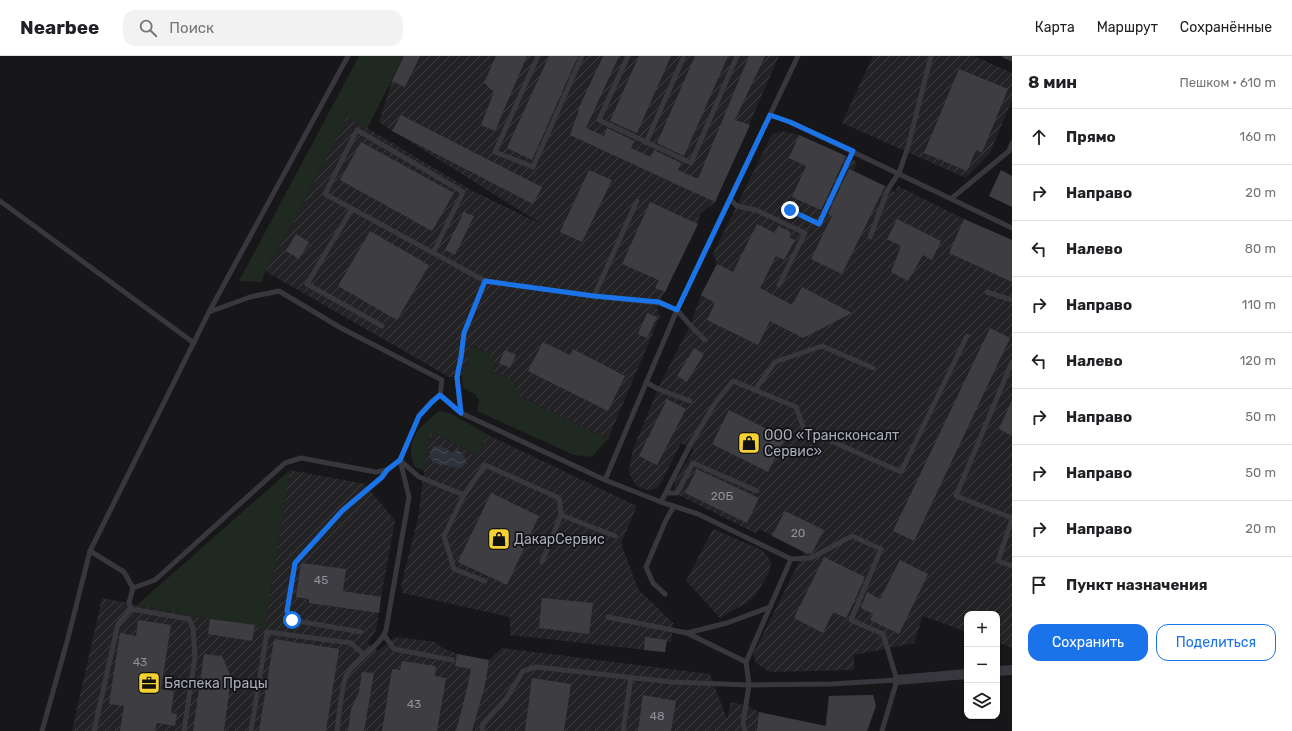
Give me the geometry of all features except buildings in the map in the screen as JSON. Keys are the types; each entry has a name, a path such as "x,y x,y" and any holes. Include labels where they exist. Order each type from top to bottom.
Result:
{"street":[{"path":"1000,671 1012,670"},
{"path":"897,680 964,674"}],"lane":[{"path":"42,731 90,551 209,312 348,56"},
{"path":"538,56 495,152 533,167 582,56"},
{"path":"628,56 599,120 691,163 738,56"},
{"path":"646,143 684,56"},
{"path":"605,480 677,310 798,56"},
{"path":"870,236 888,189 899,173 908,147 931,56"},
{"path":"1006,56 1012,59"},
{"path":"770,115 790,122 853,151 1012,228"},
{"path":"433,253 463,192 357,130 325,194 352,208 433,253 485,281 594,296 659,302 677,310 690,326 705,340"},
{"path":"952,198 1010,152 1012,143"},
{"path":"790,210 819,224 853,151"},
{"path":"730,199 737,206 756,210 805,233 779,284"},
{"path":"0,201 194,343"},
{"path":"594,296 637,201"},
{"path":"352,208 307,284 382,326"},
{"path":"461,413 457,377 464,333 485,281"},
{"path":"209,312 250,298 279,291 341,328 442,380 440,395 419,416 400,460 342,511 295,563 287,611 292,620 361,632"},
{"path":"988,292 1012,300"},
{"path":"661,502 689,447 715,403 733,381 796,407 804,429 901,472 967,336"},
{"path":"755,390 775,362 822,346 873,368"},
{"path":"1012,362 956,496 1012,519 998,561 1012,566"},
{"path":"646,382 690,401"},
{"path":"440,395 461,413 605,480 661,502 698,514 791,559 811,558 852,536 881,550 851,620 883,634 897,680 882,731"},
{"path":"133,588 155,580 285,463 301,458 376,472 387,470"},
{"path":"400,460 419,477 464,495"},
{"path":"337,731 346,675 384,635 409,497 400,460"},
{"path":"666,493 677,493 693,463 757,491"},
{"path":"485,581 454,569 444,536 464,495 485,464 559,498 561,515 542,562"},
{"path":"665,594 653,583 646,567 666,520 674,506"},
{"path":"561,515 615,536"},
{"path":"90,551 124,572 133,588 129,603 131,609"},
{"path":"745,731 743,723 749,686 746,662 791,559"},
{"path":"687,633 727,623 770,607"},
{"path":"94,731 118,624 131,609"},
{"path":"131,609 188,619 193,628 195,657 184,731"},
{"path":"608,617 687,633 746,662"},
{"path":"251,731 267,632 351,643 364,655"},
{"path":"384,635 394,650 452,660"},
{"path":"482,731 483,724 506,699 523,671 536,667 671,682 749,686 831,684 897,680"},
{"path":"623,731 631,677"}],"shaded area":[{"path":"359,56 404,56 367,129 347,117 297,216 265,271 262,282 239,281"},
{"path":"404,56 779,56 715,202 700,214 698,224 659,303 657,309 660,316 608,439 518,395 515,381 493,372 495,357 471,345 468,365 462,375 457,377 449,377 265,271 297,216 347,116 471,190 543,225 379,122 392,81"},
{"path":"873,56 974,56 1012,73 1012,100 990,153 966,178 842,123"},
{"path":"782,131 799,135 857,162 854,171 885,186 888,189 895,192 898,186 964,219 1012,240 1012,648 1000,643 1000,611 964,611 964,631 923,616 914,643 854,655 854,670 770,672 756,663 753,654 804,552 759,529 757,534 679,495 674,489 675,480 694,450 681,443 657,488 649,490 643,489 635,484 631,477 629,470 633,449 661,382 690,326 701,295 717,264 713,254 772,134"},
{"path":"470,345 495,357 493,372 515,381 518,395 608,439 592,457 574,455 477,411 479,400 475,394 463,388 462,375 466,368"},
{"path":"439,411 450,413 492,437 486,437 478,456 434,433 429,435 425,471 415,467 411,449 412,442 420,429"},
{"path":"434,433 478,456 486,436 492,437 637,506 621,543 638,589 673,623 671,642 666,642 665,652 510,635 510,617 403,593 401,586 418,518 429,435"},
{"path":"290,470 365,484 395,521 376,630 367,643 378,651 395,637 436,642 439,646 457,654 489,660 502,648 710,674 727,719 731,702 747,706 759,712 825,726 829,696 873,695 876,706 867,731 72,731 102,598 210,619 265,627"},
{"path":"290,470 265,628 137,605"},
{"path":"713,529 762,550 771,562 770,570 757,593 748,602 720,618 686,581"}],"water":[{"path":"434,446 443,447 452,453 458,450 463,454 467,463 461,468 437,464 431,460 430,453"}],"place":[{"name":"ООО «Трансконсалт Сервис»","path":"749,443"},
{"name":"ДакарСервис","path":"499,539"},
{"name":"Бяспека Працы","path":"149,683"}],"route":[{"path":"292,620 287,611 295,563 342,511 400,460 419,416 432,402 440,395 461,413 457,377 464,333 485,281 594,296 659,302 677,310 770,115 790,122 853,151 819,224 790,210"}]}
